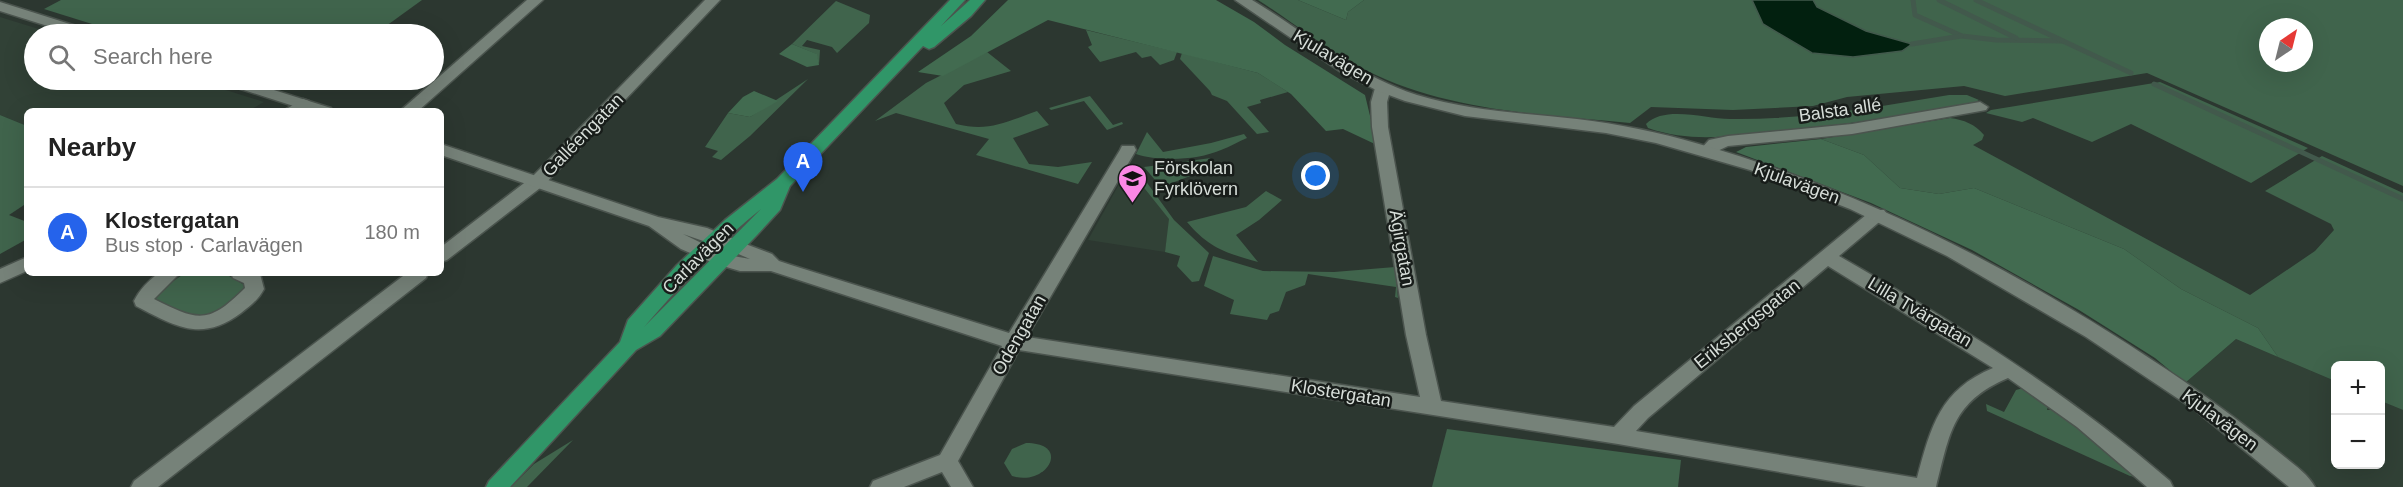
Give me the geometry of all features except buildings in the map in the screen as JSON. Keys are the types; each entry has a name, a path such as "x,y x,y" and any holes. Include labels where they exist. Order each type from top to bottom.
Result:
{"main road":[{"name":"Carlavägen","path":"629,345 635,325 702,251 783,183 958,0"},
{"name":"Carlavägen","path":"865,96 944,32 978,0"},
{"name":"Carlavägen","path":"497,487 629,345 653,331 774,206 783,183"}],"street":[{"path":"444,80 536,0"},
{"name":"Galléengatan","path":"444,254 538,181 713,0"},
{"name":"Kjulavägen","path":"1242,0 1315,49 1383,88 1453,110 1607,128 1707,151 1818,189 1878,214 1981,266 2138,360 2221,418 2304,487"},
{"path":"0,6 56,24"},
{"name":"Ägirgatan","path":"1383,88 1379,102 1380,127 1416,334 1432,408"},
{"path":"254,90 297,107"},
{"path":"411,108 432,90"},
{"name":"Balsta allé","path":"1707,151 1715,144 1728,141 1852,129 1980,107"},
{"name":"Klostergatan","path":"444,150 655,222 701,232 716,238 740,265 772,265 1014,342 1618,436 1820,479 1917,487"},
{"name":"Odengatan","path":"947,460 1128,150"},
{"name":"Eriksbergsgatan","path":"1618,436 1641,412 1878,214"},
{"name":"Klostergatan","path":"655,222 663,231 702,251 728,253"},
{"name":"Lilla Tvärgatan","path":"1827,257 1915,307 2010,369 2092,427 2162,487"},
{"path":"0,277 24,265"},
{"path":"166,276 145,295 143,301 190,324 206,325 217,320 255,289 254,279 247,276"},
{"path":"142,487 415,276"},
{"path":"1925,487 1939,434 1951,409 1964,392 2010,369"},
{"path":"881,487 947,460 962,487"}],"shaded area":[{"path":"61,0 422,0 389,24 92,24 44,9"},
{"path":"1008,0 1216,0 1254,22 1285,45 1365,95 1377,145 1343,129 1326,131 1291,94 1258,73 1048,20 943,76 918,72 971,36"},
{"path":"1258,0 1298,0 1346,20 1348,12 1364,0 2403,0 2403,186 2147,73 2005,96 1964,86 1847,97 1813,106 1733,110 1651,107 1630,123 1525,113 1455,101 1388,80 1331,50"},
{"path":"1298,0 1364,0 1348,12 1346,20"},
{"path":"1752,0 1813,0 1817,7 1866,31 1912,44 1902,51 1853,57 1812,53 1763,24"},
{"path":"836,1 870,15 869,23 837,53 832,47 807,40 802,46 820,50 819,65 816,54 792,44"},
{"path":"0,17 24,24 24,90 226,90 264,102 253,108 24,108 24,125 0,115"},
{"path":"1086,30 1177,52 1174,60 1160,65 1151,56 1142,58 1136,52 1100,62 1088,47 1092,45"},
{"path":"792,44 817,54 819,65 807,67 779,54"},
{"path":"987,52 1011,71 964,85 944,103 956,124 988,126 1037,111 1049,125 1013,138 1029,164 1058,167 1092,162 1078,184 976,155 989,139 896,113 875,121 926,83"},
{"path":"1182,53 1258,73 1288,92 1260,100 1261,103 1247,107 1269,132 1257,134 1227,101 1212,95 1180,59"},
{"path":"808,79 750,136 721,160 712,157 718,151 705,147 728,113 750,117"},
{"path":"2160,82 2308,148 2251,183 2131,124 2092,142 2033,118 2022,122 1986,113 1991,110"},
{"path":"754,91 778,101 750,117 728,113 743,97"},
{"path":"1949,95 1967,95 1979,100 1974,103 1875,119 1726,136 1680,136 1648,128 1646,124 1664,115 1686,114 1730,119 1758,119 1840,112"},
{"path":"1090,96 1113,125 1122,122 1123,124 1107,130 1084,101 1051,110 1049,108"},
{"path":"0,115 24,125 24,205 9,215 24,221 24,241 0,254"},
{"path":"1950,118 1969,123 1984,135 1982,140 1973,145 2250,295 2315,251 2334,230 2331,224 2265,191 2322,156 2403,193 2403,410 2385,403 2385,361 2331,361 2331,379 2278,357 2258,328 2181,289 2124,249 1974,188 1939,194 1900,188 1864,155 1821,139"},
{"path":"1147,132 1163,152 1244,134 1247,138 1201,156 1167,159 1136,154"},
{"path":"1821,139 1864,155 1900,188 1939,194 1974,188 2124,249 2181,289 2258,328 2278,357 2236,339 2185,383 2155,358 2079,310 1972,250 1871,203 1736,152 1746,147"},
{"path":"1211,158 1204,163 1201,172 1161,187 1144,167"},
{"path":"1128,169 1137,169 1174,220 1209,253 1199,281 1192,282 1177,266 1180,256 1165,252 1169,219 1141,184 1122,179"},
{"name":"Förskolan Fyrklövern","path":"1122,179 1141,184 1170,219 1165,252 1088,240"},
{"path":"1266,191 1282,200 1259,220 1236,235 1258,262 1236,256 1211,244 1187,222 1246,207"},
{"path":"1213,256 1263,271 1334,272 1395,267 1398,298 1395,297 1396,287 1308,274 1305,285 1286,292 1279,311 1270,314 1267,320 1230,314 1234,300 1204,286"},
{"path":"181,276 229,276 246,286 223,307 195,319 154,300 156,293"},
{"path":"2236,339 2331,379 2331,469 2385,469 2385,403 2403,410 2403,487 2318,487 2304,473 2185,383"},
{"path":"2027,387 2049,403 2047,410 2057,409 2140,478 2130,476 1987,411 1986,404 2004,412 2016,390"},
{"path":"1447,429 1681,460 1678,487 1432,487"},
{"path":"573,440 527,487 511,487 534,464"},
{"path":"1026,443 1040,445 1048,450 1051,456 1049,464 1035,475 1025,478 1012,476 1004,463 1012,449"}],"waterway":[{"path":"1913,0 1915,15 1962,36 1996,40 2062,41"},
{"path":"1939,0 2016,38"},
{"path":"1976,0 2131,73"},
{"path":"1912,44 1961,36"},
{"path":"2154,84 2403,199"}],"place":[{"name":"Klostergatan","path":"803,192"},
{"name":"Förskolan Fyrklövern","path":"1133,204"}]}
